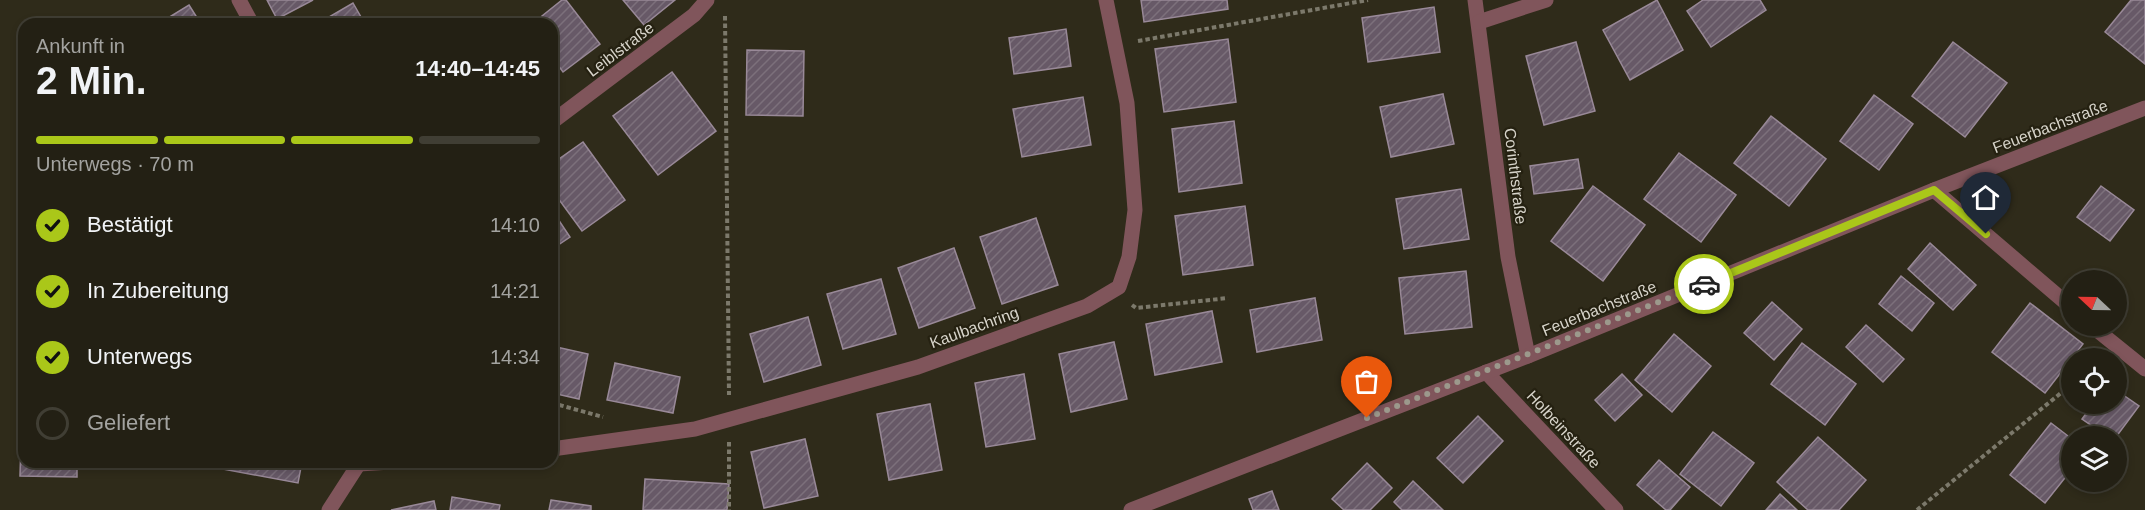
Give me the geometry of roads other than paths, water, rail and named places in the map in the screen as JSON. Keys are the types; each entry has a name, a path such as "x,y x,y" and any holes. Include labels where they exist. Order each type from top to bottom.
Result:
{"street":[{"path":"239,0 249,18"},
{"name":"Leiblstraße","path":"558,117 685,22 708,0"},
{"name":"Kaulbachring","path":"558,448 695,429 918,367 1087,306 1119,287 1129,257 1135,210 1127,103 1107,0"},
{"name":"Corinthstraße","path":"1475,0 1508,257 1528,356"},
{"path":"1479,22 1546,0"},
{"name":"Feuerbachstraße","path":"1131,510 1528,356 1934,190 2145,108"},
{"path":"1934,190 2061,299"},
{"path":"2104,336 2145,369"},
{"name":"Holbeinstraße","path":"1486,372 1616,510"},
{"path":"329,510 356,468"}]}
